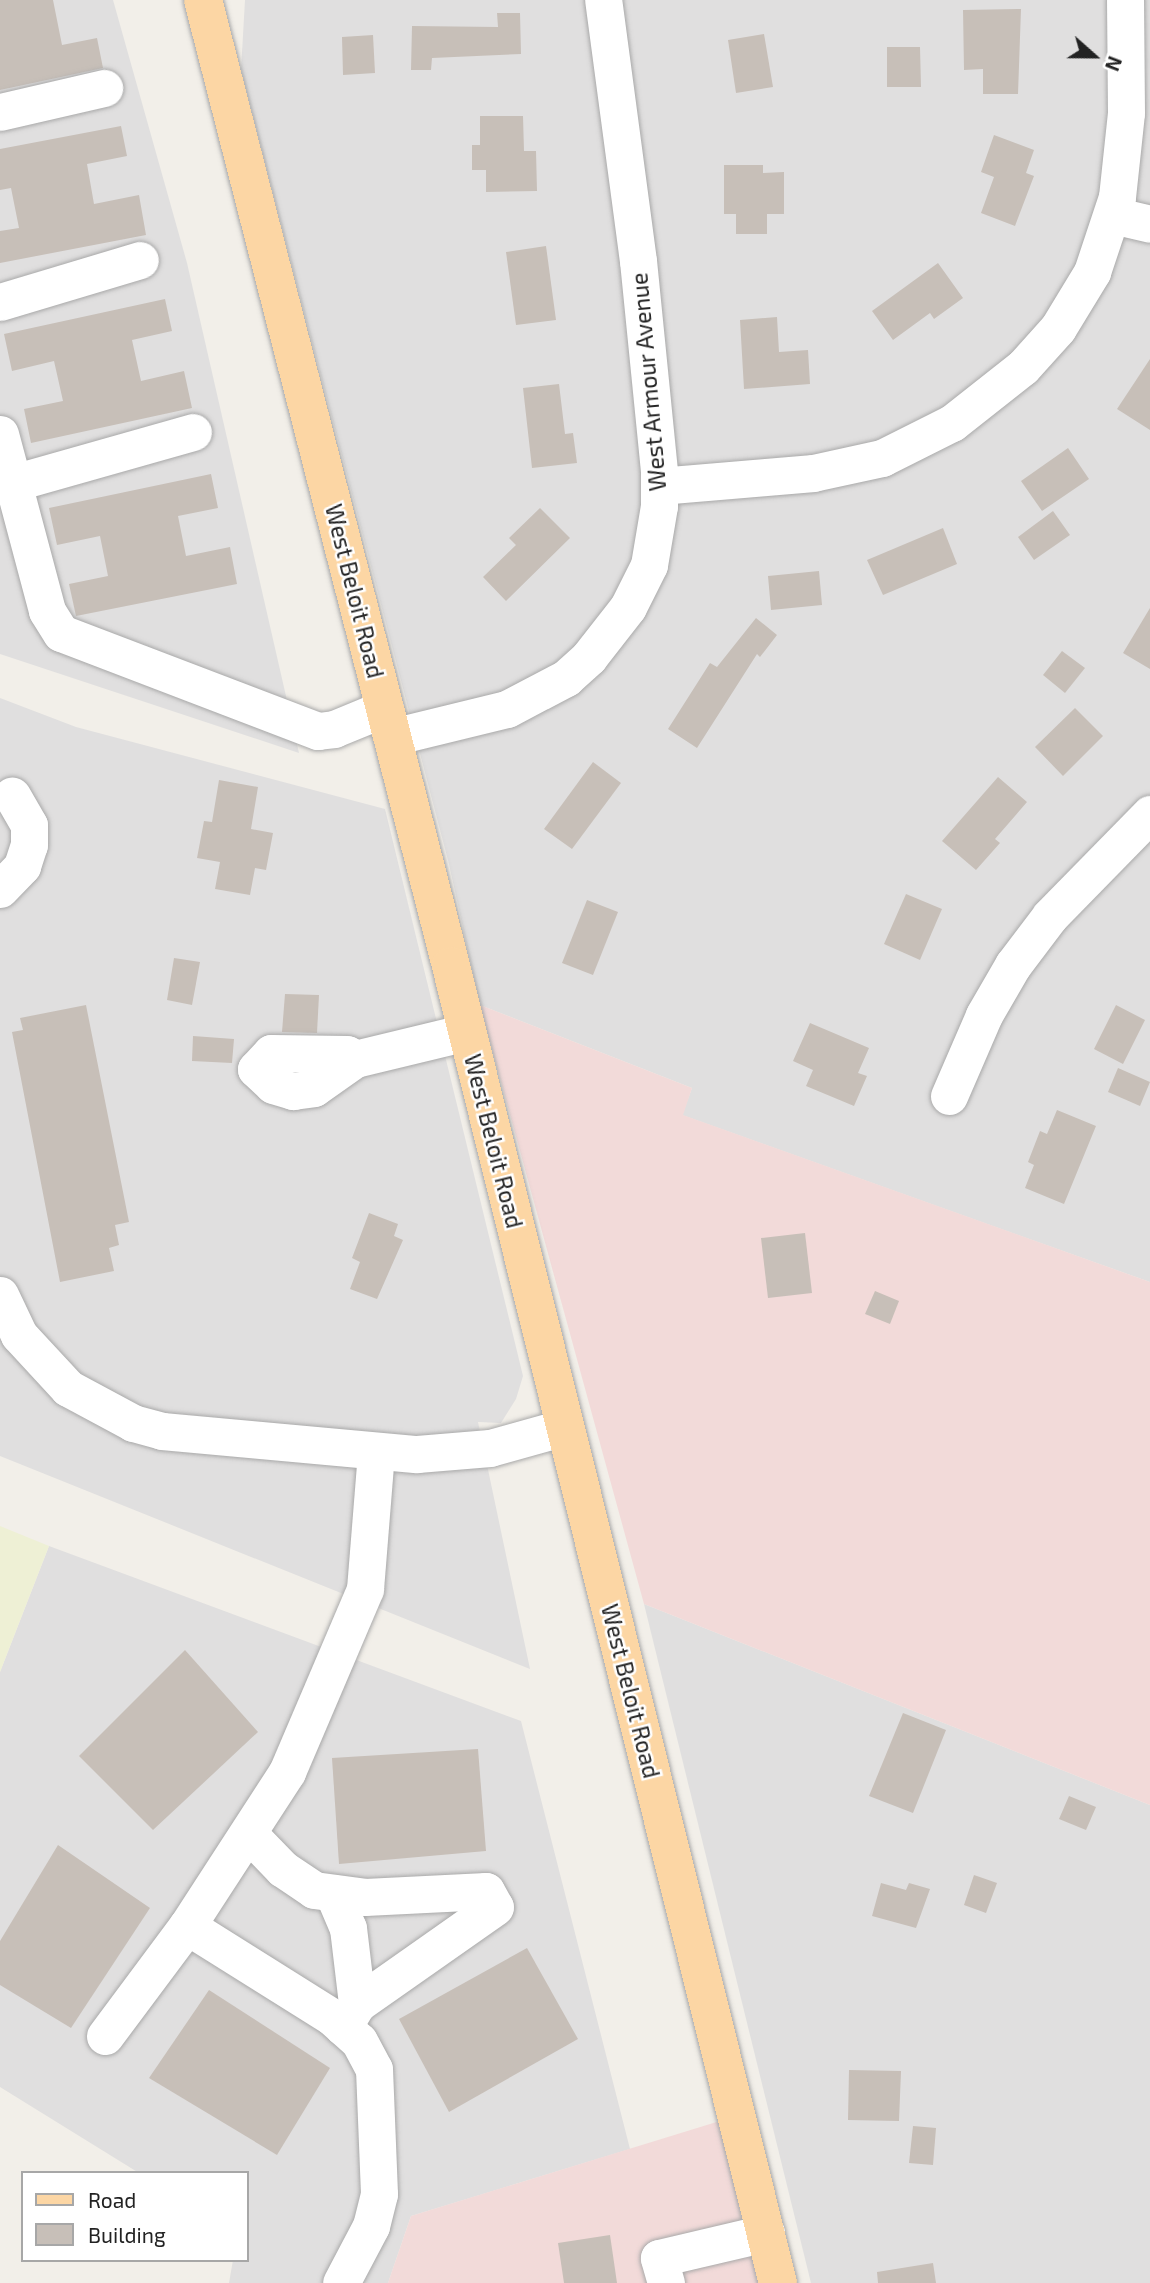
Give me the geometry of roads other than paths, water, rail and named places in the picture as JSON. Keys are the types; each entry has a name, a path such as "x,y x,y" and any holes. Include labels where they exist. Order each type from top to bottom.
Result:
{"main road":[{"name":"West Beloit Road","path":"203,0 389,722 778,2283"}],"street":[{"name":"West Armour Avenue","path":"0,434 47,611 61,633 318,731 507,709 566,678 590,657 628,607 649,565 659,486 638,261 603,0"},
{"path":"659,486 850,466 901,451 952,423 1023,368 1058,328 1092,272 1112,215 1122,171 1126,113 1125,0"},
{"path":"0,112 104,88"},
{"path":"1112,215 1150,224"},
{"path":"0,302 140,260"},
{"path":"13,483 193,432"},
{"path":"0,889 22,866 29,845 29,825 12,796"},
{"path":"949,1096 984,1015 1013,965 1050,916 1150,814"},
{"path":"355,1059 467,1032"},
{"path":"0,1295 19,1335 41,1363 68,1388 133,1423 189,1435 376,1451 450,1454 565,1427"},
{"path":"105,2036 187,1926 250,1835 287,1772 365,1589 376,1451"},
{"path":"250,1835 283,1869 314,1890 365,1897 486,1891 495,1908 350,2015"},
{"path":"333,1893 348,1928 350,2015 359,2041 374,2069 379,2194 371,2226 341,2283"},
{"path":"187,1926 350,2015"},
{"path":"666,2283 659,2258 765,2233"}]}
